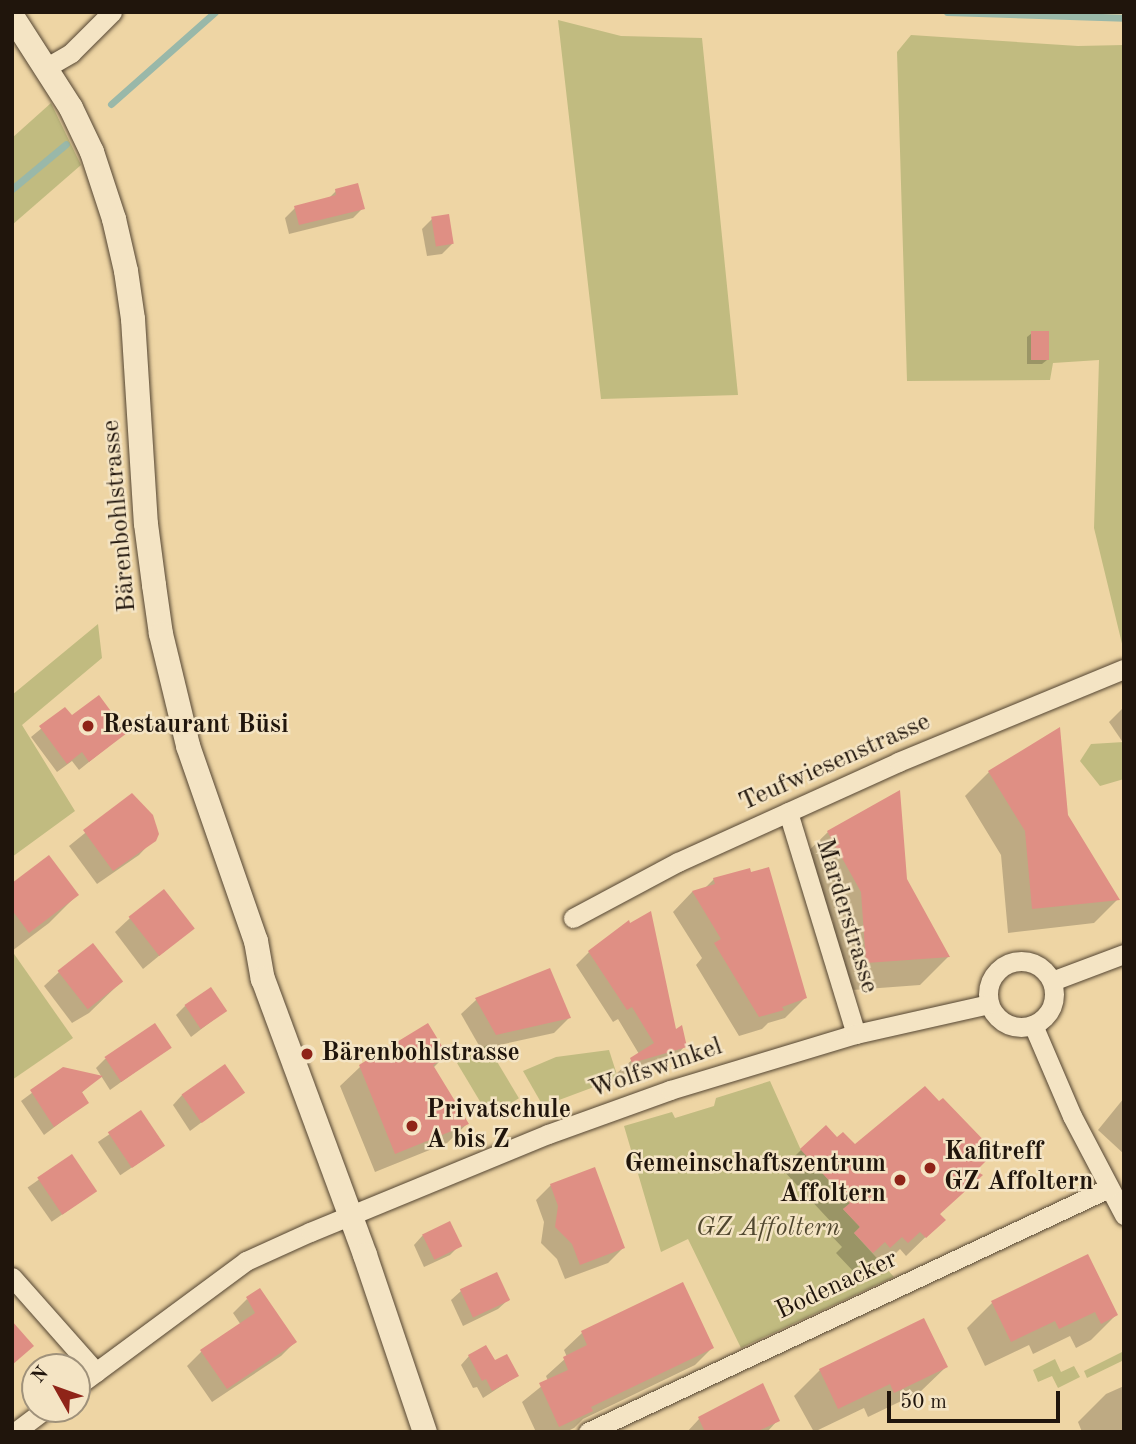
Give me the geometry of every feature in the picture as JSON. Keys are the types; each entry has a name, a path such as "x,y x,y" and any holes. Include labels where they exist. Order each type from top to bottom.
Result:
{"street":[{"path":"47,67 71,52 112,12"},
{"name":"Bärenbohlstrasse","path":"12,16 47,67 92,152 114,219 126,271 138,374 146,524 153,585 161,634 188,746 256,941 263,979 351,1217 425,1432"},
{"name":"Teufwiesenstrasse","path":"573,918 678,862 898,762 1124,669"},
{"name":"Marderstrasse","path":"788,812 856,1034"},
{"path":"1052,981 1124,954"},
{"path":"1023,960 1033,962 1048,973 1052,981 1055,992 1049,1012 1033,1025 1012,1026 1002,1022 989,1004 988,986 998,969 1005,964 1023,960"},
{"name":"Wolfswinkel","path":"91,1376 246,1261 560,1129 670,1090 856,1034 989,1004"},
{"path":"1033,1025 1072,1116 1124,1214"},
{"name":"Bodenacker","path":"588,1432 1109,1188"},
{"path":"12,1277 96,1372"}],"green space":[{"path":"558,20 621,36 702,38 738,395 601,399"},
{"path":"911,35 1078,46 1124,45 1124,652 1094,528 1099,360 1053,363 1050,380 907,381 897,52"},
{"path":"51,103 81,165 12,225 12,138"},
{"path":"98,624 102,658 22,725 75,811 12,857 12,695"},
{"path":"1124,742 1124,779 1100,786 1080,761 1091,744"},
{"path":"12,951 73,1038 12,1080"},
{"path":"487,1045 519,1098 489,1116 457,1063"},
{"path":"609,1050 618,1078 543,1106 523,1071 556,1057"},
{"name":"GZ Affoltern","path":"770,1081 800,1148 850,1204 843,1209 860,1227 854,1233 894,1277 741,1348 688,1239 661,1252 624,1126 672,1112 675,1118 714,1106 716,1098"},
{"path":"1124,1351 1124,1360 1087,1378 1084,1371"},
{"path":"1055,1359 1061,1372 1074,1366 1080,1377 1058,1388 1052,1376 1038,1382 1033,1370"}],"building":[{"path":"358,183 365,209 299,225 294,206 336,195 335,189"},
{"path":"449,214 454,244 436,246 431,217"},
{"path":"1031,331 1049,331 1049,360 1031,360"},
{"path":"99,695 127,733 89,762 82,752 67,764 39,726 65,707 72,715"},
{"path":"1060,727 1068,815 1120,900 1032,909 1025,831 988,771"},
{"path":"900,790 907,879 950,957 866,963 861,892 827,831"},
{"path":"132,793 153,815 159,834 156,841 113,871 83,830"},
{"path":"49,855 79,895 29,933 12,910 12,883"},
{"path":"769,867 807,998 782,1007 784,1010 759,1017 714,943 721,939 692,891 715,884 713,878 750,868 751,872"},
{"path":"164,889 195,928 159,956 129,917"},
{"path":"651,911 676,1029 682,1025 687,1047 632,1063 630,1058 654,1043 632,1007 627,1010 588,951 629,920 630,923"},
{"path":"93,943 123,982 88,1009 58,971"},
{"path":"550,968 571,1018 496,1035 475,998"},
{"path":"211,987 227,1011 201,1029 184,1005"},
{"path":"155,1023 172,1048 121,1082 104,1057"},
{"path":"428,1023 448,1056 433,1065 469,1124 395,1154 359,1065"},
{"path":"225,1064 245,1093 202,1123 182,1094"},
{"path":"63,1067 103,1076 82,1092 89,1103 54,1127 30,1090"},
{"path":"925,1086 939,1101 943,1098 995,1152 976,1171 983,1175 940,1214 946,1220 926,1238 920,1232 908,1243 902,1237 890,1248 885,1242 873,1253 854,1233 860,1227 843,1209 850,1203 800,1149 826,1125 837,1137 843,1132 855,1144"},
{"path":"141,1110 165,1146 132,1168 108,1132"},
{"path":"72,1154 97,1191 62,1215 37,1177"},
{"path":"595,1167 625,1248 580,1265 572,1244 555,1227 558,1206 550,1184"},
{"path":"450,1221 462,1246 434,1260 422,1235"},
{"path":"1088,1254 1118,1315 1101,1324 1095,1312 1059,1329 1055,1321 1011,1342 991,1301"},
{"path":"497,1272 510,1300 473,1317 460,1289"},
{"path":"683,1282 714,1348 591,1407 593,1411 559,1427 539,1383 568,1370 563,1357 587,1345 581,1331"},
{"path":"260,1288 297,1342 227,1389 200,1350 255,1313 246,1297"},
{"path":"924,1318 948,1367 894,1393 890,1384 838,1409 819,1369"},
{"path":"12,1321 34,1346 26,1353 21,1353 21,1357 12,1365"},
{"path":"486,1345 495,1360 507,1354 519,1376 492,1391 486,1379 482,1381 468,1355"},
{"path":"763,1383 780,1421 756,1432 705,1432 698,1417"}],"waterway":[{"path":"111,104 215,12"},
{"path":"947,12 1124,18"},
{"path":"12,189 66,144"}],"place":[{"name":"Restaurant Büsi","path":"88,726"},
{"name":"Bärenbohlstrasse","path":"307,1054"},
{"name":"Privatschule A bis Z","path":"412,1126"},
{"name":"Kafitreff GZ Affoltern","path":"930,1168"},
{"name":"Gemeinschaftszentrum Affoltern","path":"900,1180"}]}
